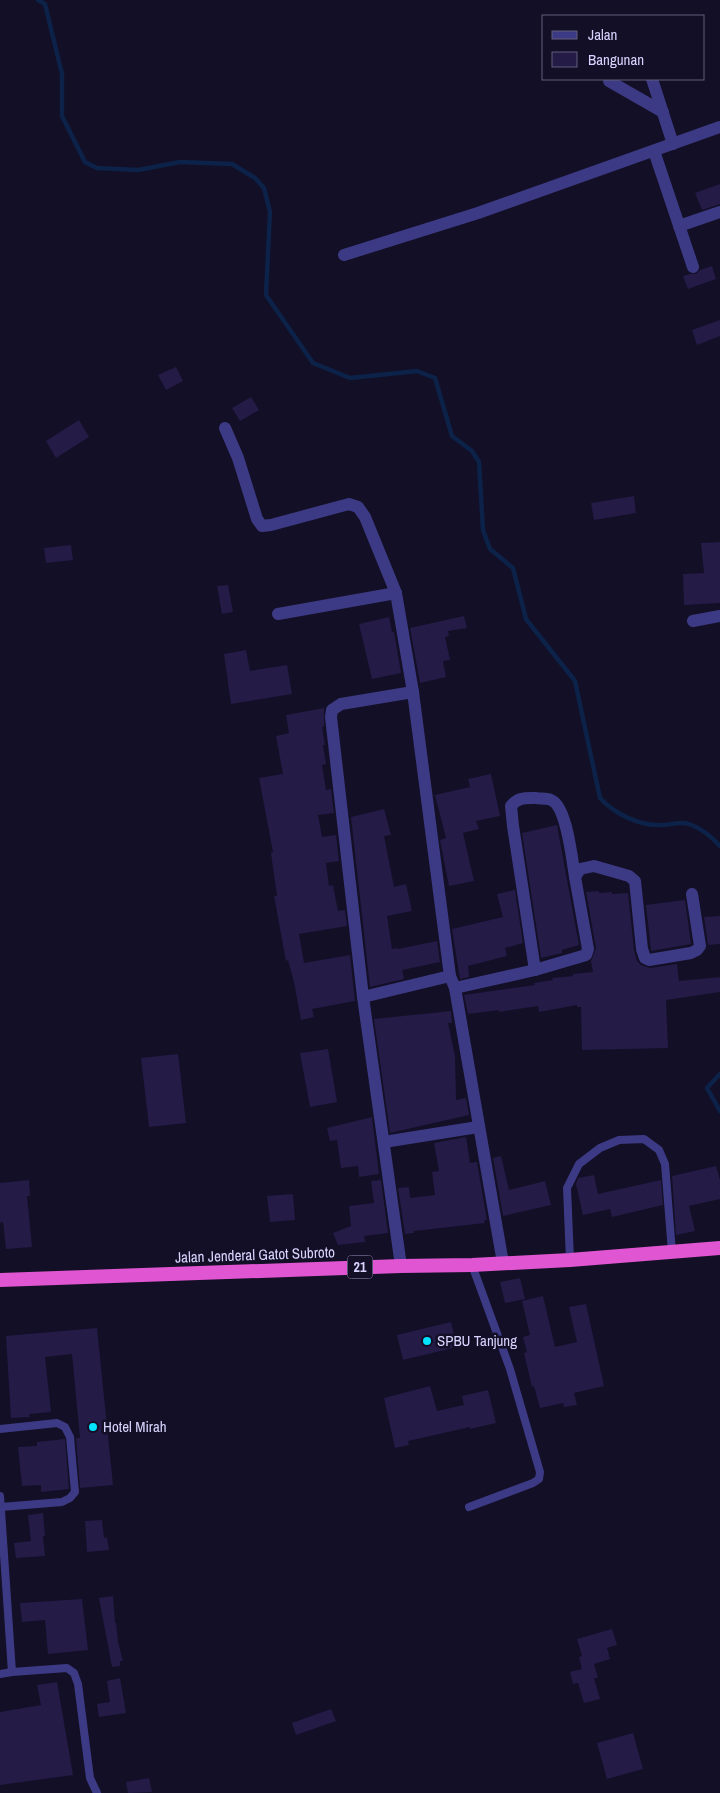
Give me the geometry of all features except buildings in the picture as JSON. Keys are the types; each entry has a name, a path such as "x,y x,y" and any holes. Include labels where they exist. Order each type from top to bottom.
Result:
{"highway":[{"name":"Jalan Jenderal Gatot Subroto","path":"0,1280 472,1265 570,1260 720,1248"}],"street":[{"path":"609,80 663,112"},
{"path":"652,80 674,144"},
{"path":"344,255 478,213 720,127"},
{"path":"654,151 693,267"},
{"path":"679,226 720,212"},
{"path":"225,428 238,458 256,519 262,526 349,504 358,507 365,517 396,593 413,692 452,982 503,1263"},
{"path":"278,614 396,593"},
{"path":"693,621 720,616"},
{"path":"401,1266 364,998 331,717 332,710 342,704 413,692"},
{"path":"364,998 452,982 536,970 586,955 588,949 564,815 559,805 551,799 522,798 515,801 511,806 536,970"},
{"path":"575,877 580,869 594,866 629,876 635,881 642,949 645,958 649,960 691,953 700,946 692,894"},
{"path":"384,1142 478,1127"}],"lane":[{"path":"570,1260 567,1188 579,1164 600,1148 619,1140 644,1139 659,1150 665,1164 672,1252"},
{"path":"468,1507 533,1483 539,1479 540,1472 510,1369 472,1265"},
{"path":"0,1429 57,1423 65,1428 70,1437 76,1492 62,1502 1,1507"},
{"path":"0,1496 12,1672"},
{"path":"0,1674 67,1668 74,1673 78,1684 90,1778 97,1793"}],"waterway":[{"path":"38,0 45,4 62,74 62,116 85,162 97,168 138,170 180,162 232,164 255,178 264,188 270,212 266,295 313,363 350,378 417,371 435,378 452,436 472,451 479,462 483,530 490,549 513,568 526,619 575,681 600,798 620,814 636,821 653,825 689,824 706,833 720,846"},
{"path":"720,1074 707,1088 720,1111"}],"place":[{"name":"SPBU Tanjung","path":"427,1341"},
{"name":"Hotel Mirah","path":"93,1427"}]}
